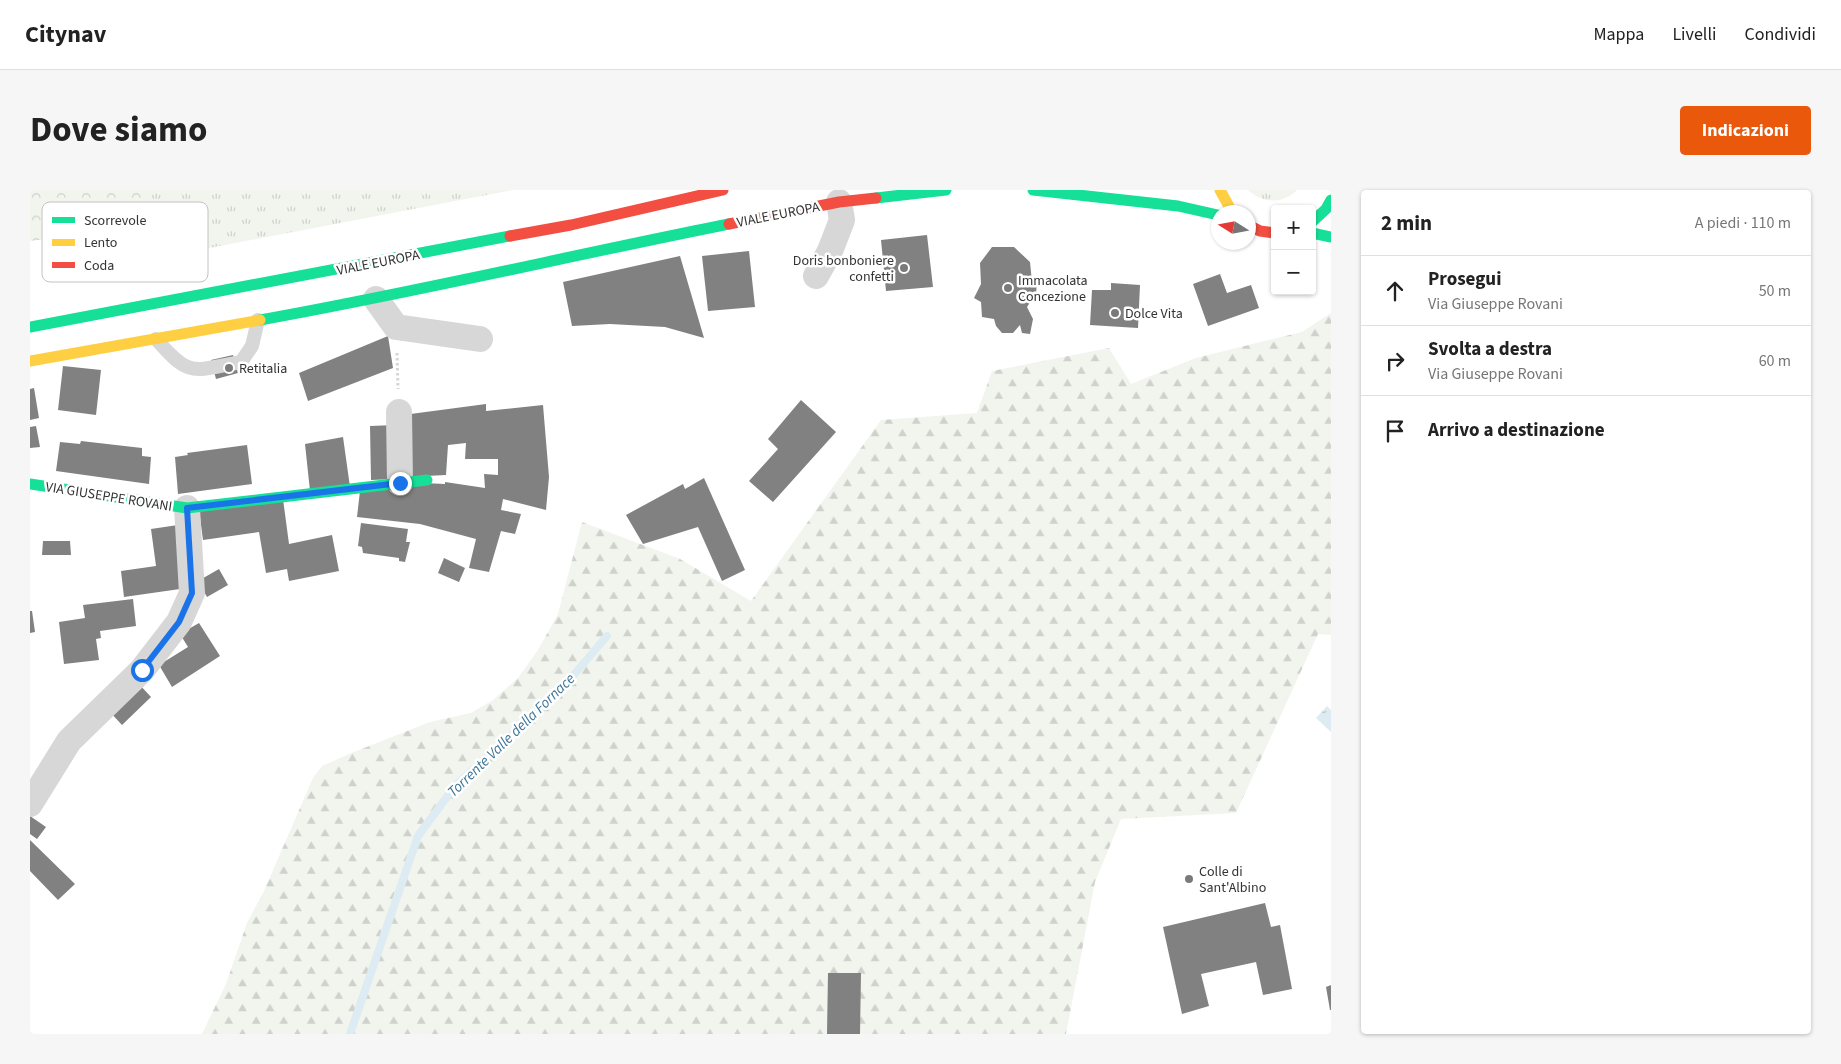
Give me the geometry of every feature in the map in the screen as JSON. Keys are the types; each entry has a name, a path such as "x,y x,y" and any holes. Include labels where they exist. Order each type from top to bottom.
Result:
{"street":[{"name":"VIALE EUROPA","path":"30,327 562,227 724,190"},
{"name":"VIALE EUROPA","path":"30,361 376,299 557,258 839,202 946,190"},
{"path":"1033,190 1178,206 1211,213"},
{"path":"1220,190 1228,205"},
{"path":"1316,218 1326,209 1331,200"},
{"path":"816,276 830,251 842,220 839,202"},
{"path":"1256,229 1271,232"},
{"path":"1316,234 1331,237"},
{"path":"376,299 396,327 480,339"},
{"path":"399,412 400,483"},
{"name":"VIA GIUSEPPE ROVANI","path":"30,484 187,508 427,480"},
{"name":"VIA GIUSEPPE ROVANI","path":"30,804 69,741 142,670 179,622 192,593 187,508"}],"lane":[{"path":"156,338 176,362 192,369 200,370 241,362 252,346 258,320"}],"path":[{"path":"396,327 399,412"}],"green space":[{"path":"30,190 140,190 144,202 42,202 42,240 30,241"},
{"path":"139,190 512,190 208,248 208,202 143,202"},
{"path":"1248,190 1297,190 1279,200 1266,200 1259,198"},
{"path":"1331,313 1331,635 1318,634 1236,813 1121,819 1095,882 1066,1034 202,1034 226,984 247,923 264,891 313,778 322,766 349,754 430,722 471,713 493,700 518,678 538,650 558,614 582,522 680,559 751,601 881,420 977,413 992,371 1109,348 1131,384 1196,358 1302,332"}],"water":[{"path":"1327,706 1331,710 1331,732 1316,718"}],"building":[{"path":"927,235 933,287 886,291 881,240"},
{"name":"Immacolata Concezione","path":"992,247 1014,247 1030,262 1032,282 1037,284 1036,293 1027,307 1033,319 1030,334 1022,333 1020,325 1013,333 1002,333 996,326 994,319 982,317 981,302 974,298 981,284 980,263"},
{"path":"749,251 755,307 708,311 702,256"},
{"path":"680,256 704,338 665,327 610,324 572,326 563,282"},
{"path":"1220,274 1227,293 1251,285 1259,308 1208,326 1193,284"},
{"path":"1111,283 1140,285 1138,328 1090,325 1092,290 1111,290"},
{"path":"388,336 393,368 308,401 299,373"},
{"path":"233,355 238,373 216,379 211,360"},
{"path":"63,366 101,370 96,415 58,410"},
{"path":"34,388 39,418 30,420 30,389"},
{"path":"801,400 836,432 773,502 749,481 778,449 768,439"},
{"path":"486,404 486,411 543,405 549,477 546,510 503,499 501,510 521,514 515,534 501,531 489,572 469,568 476,539 420,524 357,517 360,491 423,483 445,484 445,482 485,488 484,474 498,475 498,459 465,459 466,443 448,445 446,475 405,477 403,415"},
{"path":"395,425 396,479 371,480 370,426"},
{"path":"36,426 40,447 30,448 30,427"},
{"path":"343,437 350,487 310,491 305,444"},
{"path":"81,441 142,448 142,456 151,457 149,484 56,471 60,442 80,444"},
{"path":"247,445 252,484 178,494 175,457 188,455 187,453"},
{"path":"704,478 745,570 722,581 698,527 643,544 626,515 683,484 685,489"},
{"path":"283,499 289,544 332,535 339,571 289,581 287,569 266,573 259,532 203,540 199,510"},
{"path":"361,523 408,529 406,542 410,542 405,562 399,561 399,558 363,553 362,547 358,546"},
{"path":"178,525 180,589 124,597 121,571 156,566 151,529"},
{"path":"43,541 70,541 71,555 42,555"},
{"path":"444,558 465,568 459,582 438,573"},
{"path":"219,569 228,585 207,597 198,581"},
{"path":"133,599 136,626 100,631 101,638 96,639 99,660 64,664 59,622 85,618 83,605"},
{"path":"30,611 32,611 35,632 30,633"},
{"path":"199,623 220,656 172,687 159,665 188,647 180,634"},
{"path":"138,683 151,697 122,725 109,711"},
{"path":"30,816 46,827 37,839 30,834"},
{"path":"30,840 75,884 58,900 30,871"},
{"path":"1265,903 1271,927 1280,925 1292,989 1263,995 1256,962 1201,974 1209,1006 1182,1014 1163,927"},
{"path":"828,973 861,973 860,1034 827,1034"},
{"path":"1331,985 1331,1010 1330,1010 1326,987"}],"waterway":[{"name":"Torrente Valle della Fornace","path":"350,1034 418,836 455,786 560,691 607,636"}],"traffic: fast":[{"path":"876,198 946,190"},
{"path":"1033,190 1178,206 1211,213"},
{"path":"1316,218 1326,209 1331,200"},
{"path":"260,320 378,298 729,224"},
{"path":"1316,234 1331,237"},
{"path":"30,327 510,236"},
{"path":"30,484 187,508 427,480"}],"traffic: slow":[{"path":"1220,190 1228,205"},
{"path":"30,361 260,320"}],"traffic: jam":[{"path":"510,236 571,225 723,190"},
{"path":"729,224 839,202 876,198"},
{"path":"1256,229 1271,232"}],"place":[{"name":"Doris bonboniere confetti","path":"904,268"},
{"name":"Immacolata Concezione","path":"1008,288"},
{"name":"Dolce Vita","path":"1115,313"},
{"name":"Retitalia","path":"229,368"},
{"name":"Colle di Sant'Albino","path":"1189,879"}],"route":[{"path":"142,670 179,622 192,593 187,508 400,483"}]}
